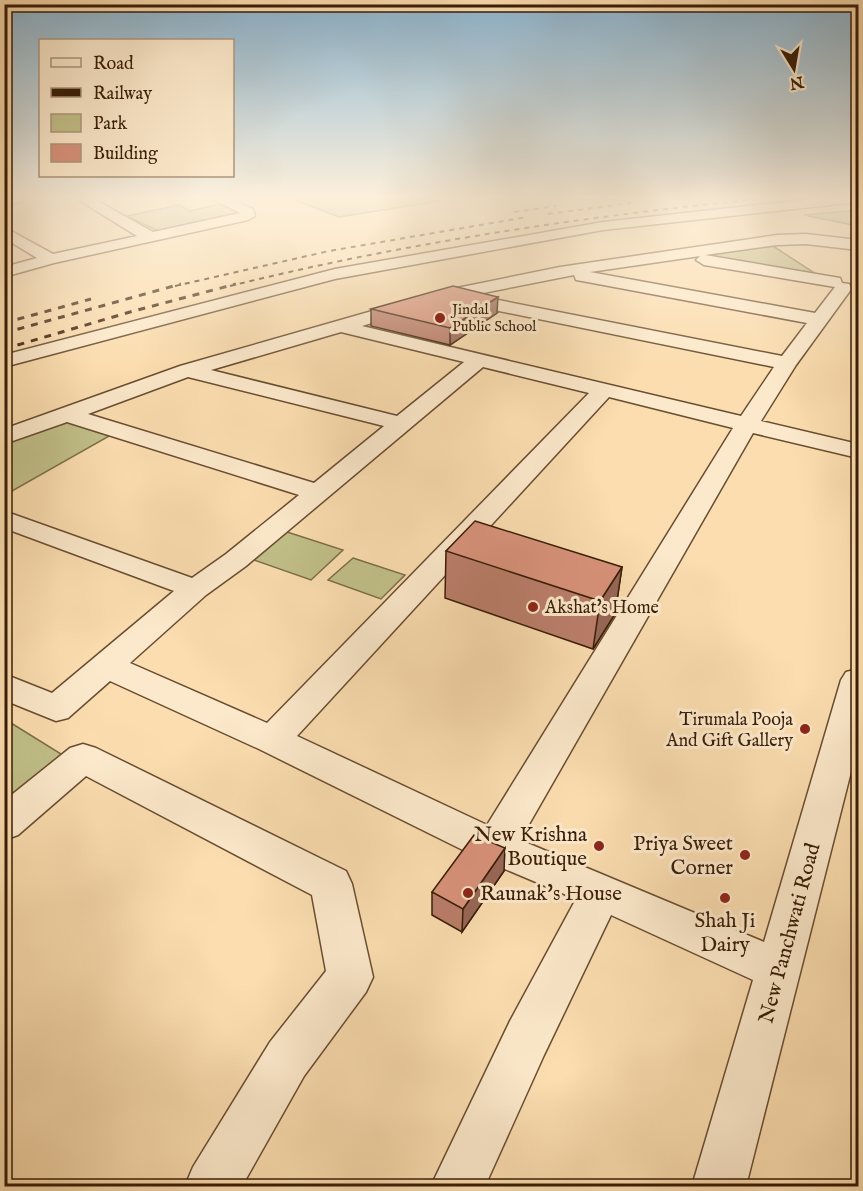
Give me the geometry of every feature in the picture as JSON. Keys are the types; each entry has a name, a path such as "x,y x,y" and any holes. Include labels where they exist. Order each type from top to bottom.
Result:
{"street":[{"path":"44,255 51,259"},
{"path":"4,272 72,255"},
{"path":"4,360 227,302 300,280 440,255"},
{"path":"669,255 845,289"},
{"path":"4,437 187,370 448,295 560,272 672,255"},
{"path":"796,255 845,289"},
{"path":"560,272 821,320"},
{"path":"495,847 747,424 787,363 845,289"},
{"path":"448,295 787,363"},
{"path":"337,326 858,451"},
{"path":"4,686 56,709 195,589 236,560 479,360"},
{"path":"187,370 403,424"},
{"path":"272,740 604,390"},
{"path":"66,414 318,493"},
{"path":"4,519 195,589"},
{"path":"105,665 272,740 495,847 602,891 779,970"},
{"name":"New Panchwati Road","path":"719,1186 855,707"},
{"path":"4,824 83,758 331,884 350,977 287,1059 212,1186"},
{"path":"458,1186 527,1038 602,891"}],"green space":[{"path":"786,255 819,276 689,256"},
{"path":"66,420 111,435 5,495 5,444"},
{"path":"284,531 343,550 311,580 251,559"},
{"path":"353,558 405,575 381,599 328,580"},
{"path":"11,723 74,762 5,816 5,727"}],"building":[{"path":"453,286 498,297 450,328 371,309"},
{"path":"475,521 622,567 600,601 446,551"},
{"path":"474,835 505,848 463,909 432,892"}],"railway":[{"path":"175,286 313,255"},
{"path":"230,286 373,255"},
{"path":"4,333 181,284"},
{"path":"4,349 236,284"},
{"path":"4,323 91,299"}],"place":[{"name":"Jindal Public School","path":"440,318"},
{"name":"Akshat's Home","path":"533,607"},
{"name":"Tirumala Pooja And Gift Gallery","path":"805,729"},
{"name":"New Krishna Boutique","path":"599,846"},
{"name":"Priya Sweet Corner","path":"745,855"},
{"name":"Raunak's House","path":"468,893"},
{"name":"Shah Ji Dairy","path":"725,898"}]}
